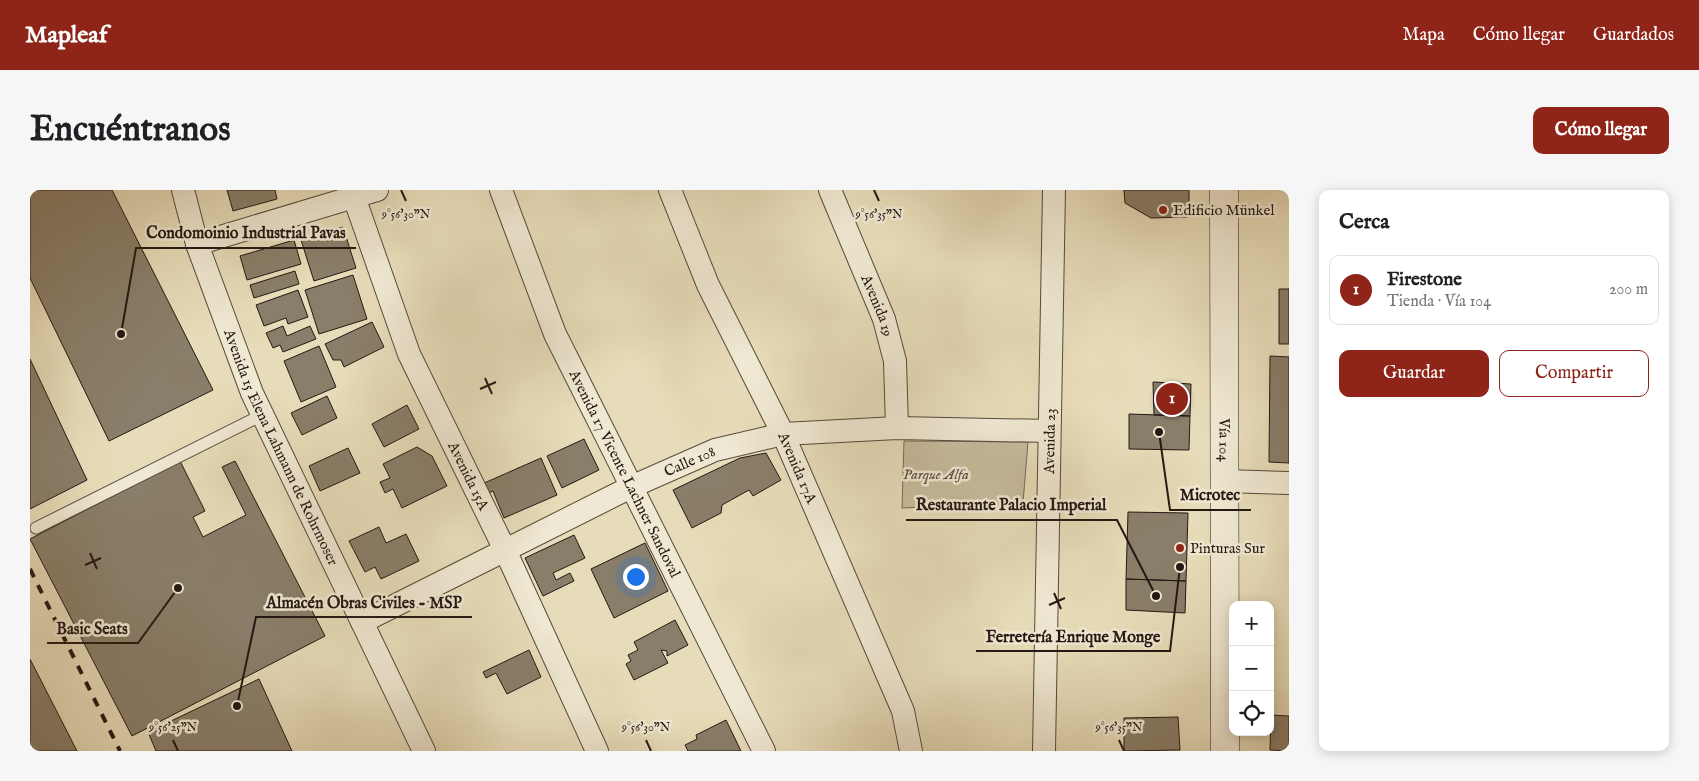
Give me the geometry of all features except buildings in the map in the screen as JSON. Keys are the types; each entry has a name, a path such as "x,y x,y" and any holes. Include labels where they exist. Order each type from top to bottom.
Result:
{"main road":[{"name":"Vía 104","path":"1224,190 1225,751"}],"street":[{"name":"Avenida 15 Elena Lahmann de Rohrmoser","path":"184,190 197,244 252,393 424,751"},
{"path":"197,244 377,190"},
{"name":"Avenida 17 Vicente Lachner Sandoval","path":"501,190 555,334 764,751"},
{"name":"Avenida 17A","path":"670,190 708,285 783,434 903,711 911,751"},
{"name":"Avenida 19","path":"830,190 884,319 895,361 897,428"},
{"name":"Avenida 23","path":"1044,751 1054,190"},
{"name":"Avenida 15A","path":"354,197 408,354 505,550 597,751"},
{"name":"Calle 108","path":"362,622 631,487 715,450 783,434 897,428 1050,432"},
{"path":"1225,481 1289,483"}],"lane":[{"path":"36,528 262,415"}],"green space":[{"name":"Parque Alfa","path":"904,441 1028,442 1023,503 902,508"}],"railway":[{"path":"30,569 120,751"}],"place":[{"name":"Edificio Münkel","path":"1163,210"},
{"name":"Condomoinio Industrial Pavas","path":"121,334"},
{"name":"Firestone","path":"1172,399"},
{"name":"Microtec","path":"1159,432"},
{"name":"Pinturas Sur","path":"1180,548"},
{"name":"Ferretería Enrique Monge","path":"1180,567"},
{"name":"Basic Seats","path":"178,588"},
{"name":"Restaurante Palacio Imperial","path":"1156,596"},
{"name":"Almacén Obras Civiles - MSP","path":"237,706"}]}
